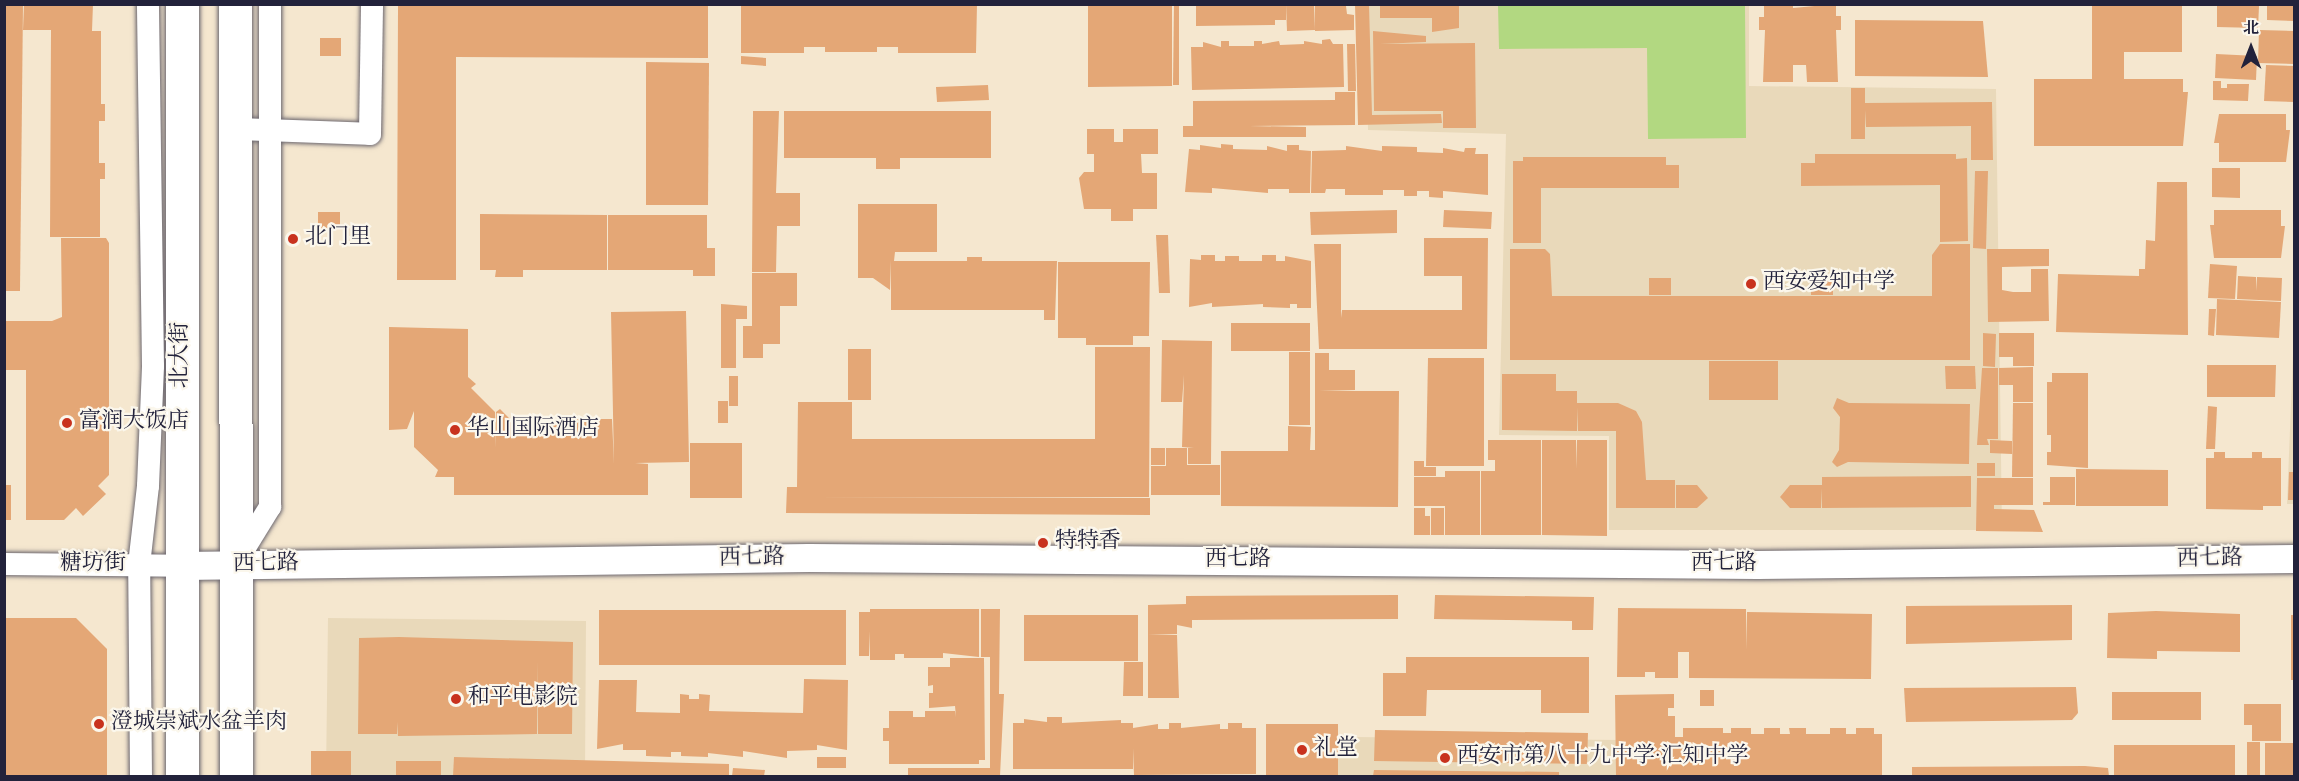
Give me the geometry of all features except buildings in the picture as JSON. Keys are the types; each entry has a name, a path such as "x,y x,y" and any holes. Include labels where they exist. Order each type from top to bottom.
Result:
{"main road":[{"name":"北大街","path":"182,4 182,777"},
{"path":"236,4 234,565 236,777"}],"street":[{"path":"141,777 139,565 148,486 153,366 148,4"},
{"path":"234,565 270,507 272,130 270,4"},
{"path":"236,129 370,134 372,4"},
{"name":"西七路","path":"182,566 809,558 1758,565 2295,559"},
{"name":"糖坊街","path":"4,564 182,566"}],"shaded area":[{"name":"西安爱知中学","path":"1366,5 1749,5 1749,86 1996,89 2002,530 1609,530 1609,436 1499,435 1506,134 1368,130"},
{"path":"2294,329 2294,504 2287,504"},
{"name":"和平电影院","path":"328,618 586,621 585,775 769,776 326,776"},
{"name":"西安市第八十九中学·汇知中学","path":"1270,736 1621,740 1620,776 1270,776"}],"green space":[{"path":"1498,5 1745,5 1746,138 1648,139 1647,48 1499,49"}],"place":[{"name":"北门里","path":"293,239"},
{"name":"西安爱知中学","path":"1751,284"},
{"name":"富润大饭店","path":"67,423"},
{"name":"华山国际酒店","path":"455,430"},
{"name":"特特香","path":"1043,543"},
{"name":"和平电影院","path":"456,699"},
{"name":"澄城崇斌水盆羊肉","path":"99,724"},
{"name":"礼堂","path":"1302,750"},
{"name":"西安市第八十九中学·汇知中学","path":"1445,758"}]}
